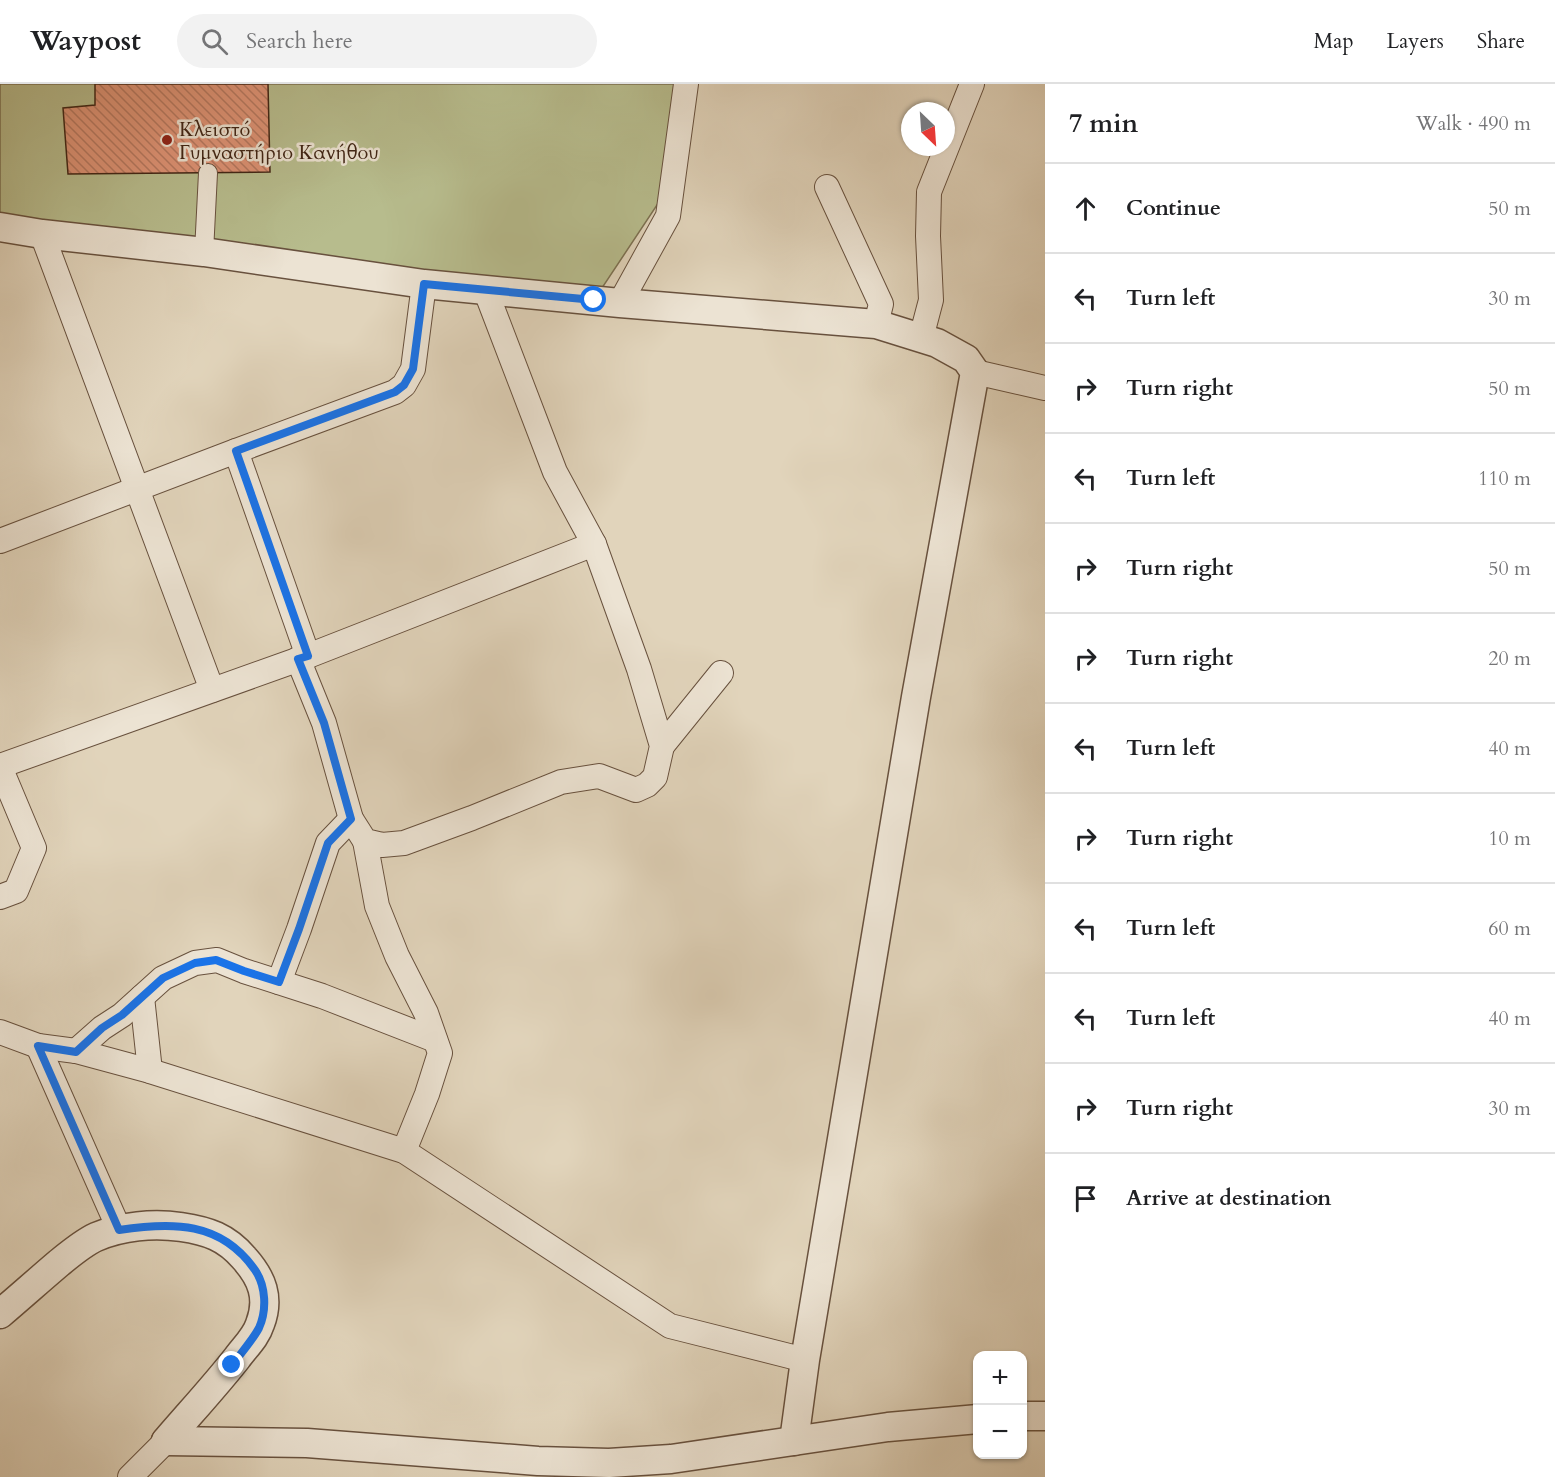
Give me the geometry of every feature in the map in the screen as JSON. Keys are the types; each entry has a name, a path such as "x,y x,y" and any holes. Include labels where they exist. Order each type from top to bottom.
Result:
{"street":[{"path":"620,303 668,216 686,84"},
{"path":"921,338 932,300 928,236 929,192 972,84"},
{"path":"204,252 208,172"},
{"path":"827,187 878,314"},
{"path":"0,227 42,234 204,252 424,284 620,303 878,314 966,359 975,372 1045,388"},
{"path":"42,234 212,690"},
{"path":"0,541 395,392 404,385 413,369 424,284"},
{"path":"485,289 555,472 594,543 639,669 662,746"},
{"path":"794,1441 805,1360 916,697 975,372"},
{"path":"236,451 324,723 351,819 365,841 376,906 397,956 426,1012 440,1053 427,1094 404,1151"},
{"path":"0,897 16,891 34,848 0,767 303,658 594,543"},
{"path":"365,841 382,846 404,843 561,782 599,776 636,790 647,785 655,777 662,746 721,673"},
{"path":"279,982 328,843 351,819"},
{"path":"76,1052 163,978 195,963 216,960 322,996 435,1040"},
{"path":"142,997 150,1071"},
{"path":"0,1032 38,1046 76,1052 150,1071 404,1151 670,1326 805,1360"},
{"path":"38,1046 119,1230"},
{"path":"1,1313 70,1254 94,1238 119,1230 165,1225 213,1234 227,1241 253,1268 263,1287 263,1316 260,1326 220,1379 166,1441 130,1477"},
{"path":"1027,1416 1045,1416"},
{"path":"166,1441 307,1443 538,1469 671,1459 888,1427 973,1419"}],"green space":[{"path":"0,84 679,84 661,199 594,300 0,227"}],"building":[{"name":"Κλειστό Γυμναστήριο Κανήθου","path":"95,84 268,84 270,172 68,174 63,108 95,105"}],"place":[{"name":"Κλειστό Γυμναστήριο Κανήθου","path":"167,140"}],"route":[{"path":"232,1365 260,1326 264,1297 259,1277 239,1252 227,1241 213,1234 165,1225 119,1230 38,1046 76,1052 163,978 195,963 216,960 279,982 328,843 351,819 324,723 298,659 308,656 236,451 395,392 404,385 413,369 424,284 594,300"}]}
